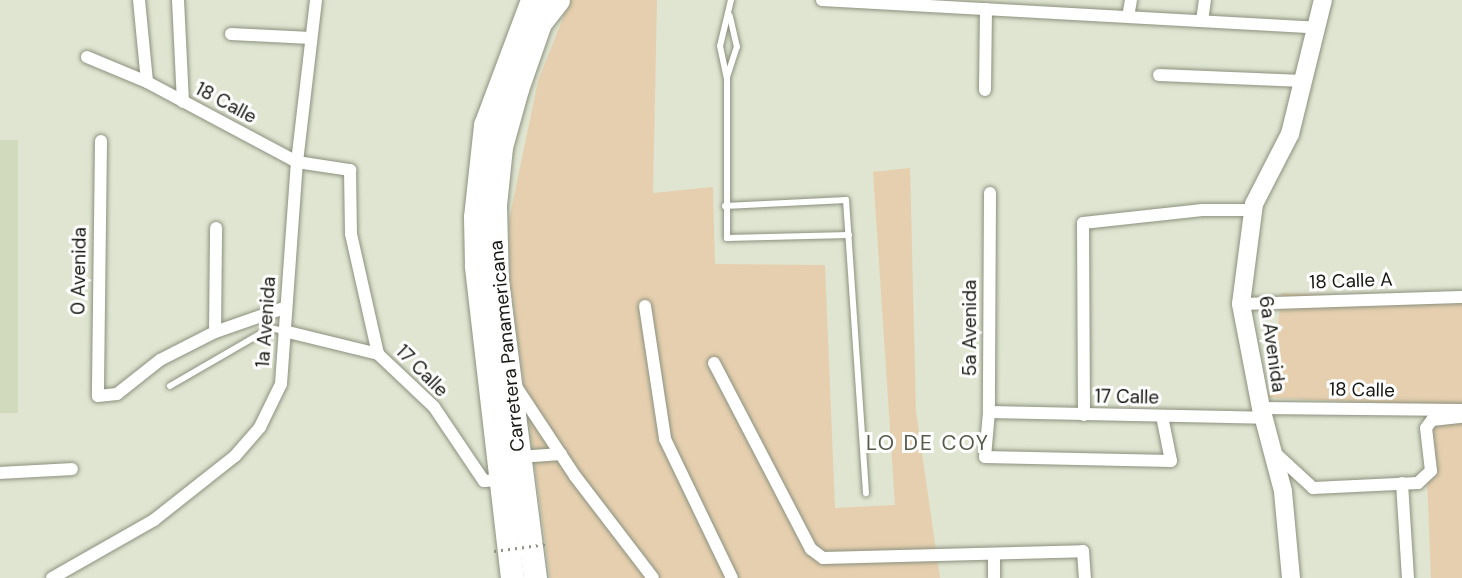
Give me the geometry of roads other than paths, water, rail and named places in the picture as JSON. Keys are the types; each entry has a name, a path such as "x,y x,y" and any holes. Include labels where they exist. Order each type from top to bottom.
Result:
{"highway":[{"path":"485,125 493,70 517,0"},
{"name":"Carretera Panamericana","path":"512,578 476,265 475,217 485,125 532,0"},
{"path":"540,23 548,0"},
{"name":"Carretera Panamericana","path":"535,578 497,283 495,205 501,147 540,23 558,0"}],"street":[{"path":"139,0 147,82"},
{"path":"178,0 183,102"},
{"name":"1a Avenida","path":"52,578 154,520 234,456 260,428 281,384 284,308 297,162 316,0"},
{"path":"822,0 1316,28"},
{"path":"1128,17 1131,0"},
{"path":"1202,21 1205,0"},
{"name":"6a Avenida","path":"1291,578 1283,491 1262,413 1241,304 1253,210 1290,134 1323,0"},
{"path":"985,90 986,9"},
{"path":"231,34 311,38"},
{"name":"18 Calle","path":"88,57 147,82 297,162 350,170 351,234 378,354"},
{"path":"1159,75 1303,81"},
{"name":"0 Avenida","path":"101,141 95,390 102,398 117,394 160,360 215,332"},
{"name":"5a Avenida","path":"990,193 989,412 985,457 989,461 1171,461 1162,416"},
{"path":"1084,415 1083,223 1202,210 1253,210"},
{"path":"216,228 215,332 284,308"},
{"name":"18 Calle A","path":"1241,304 1462,297"},
{"path":"645,306 665,439 732,578"},
{"name":"17 Calle","path":"285,331 378,354 434,407 484,481 501,480"},
{"path":"714,363 811,549 824,558 1083,551 1085,578"},
{"path":"510,376 561,454 653,578"},
{"name":"18 Calle","path":"1262,413 1462,410"},
{"name":"17 Calle","path":"989,412 1162,416 1262,413"},
{"path":"1272,450 1313,488 1418,483 1431,471 1426,428 1433,420 1462,417"},
{"path":"519,457 561,454"},
{"path":"0,473 72,468"},
{"path":"1402,483 1408,578"},
{"path":"994,554 994,578"}],"lane":[{"path":"730,0 729,15 720,46 727,78 727,238 849,235"},
{"path":"727,78 737,47 729,15"},
{"path":"725,206 846,200 866,493"},
{"path":"170,386 270,328 285,331"}],"district":[{"name":"LO DE COY","path":"928,443"}]}
